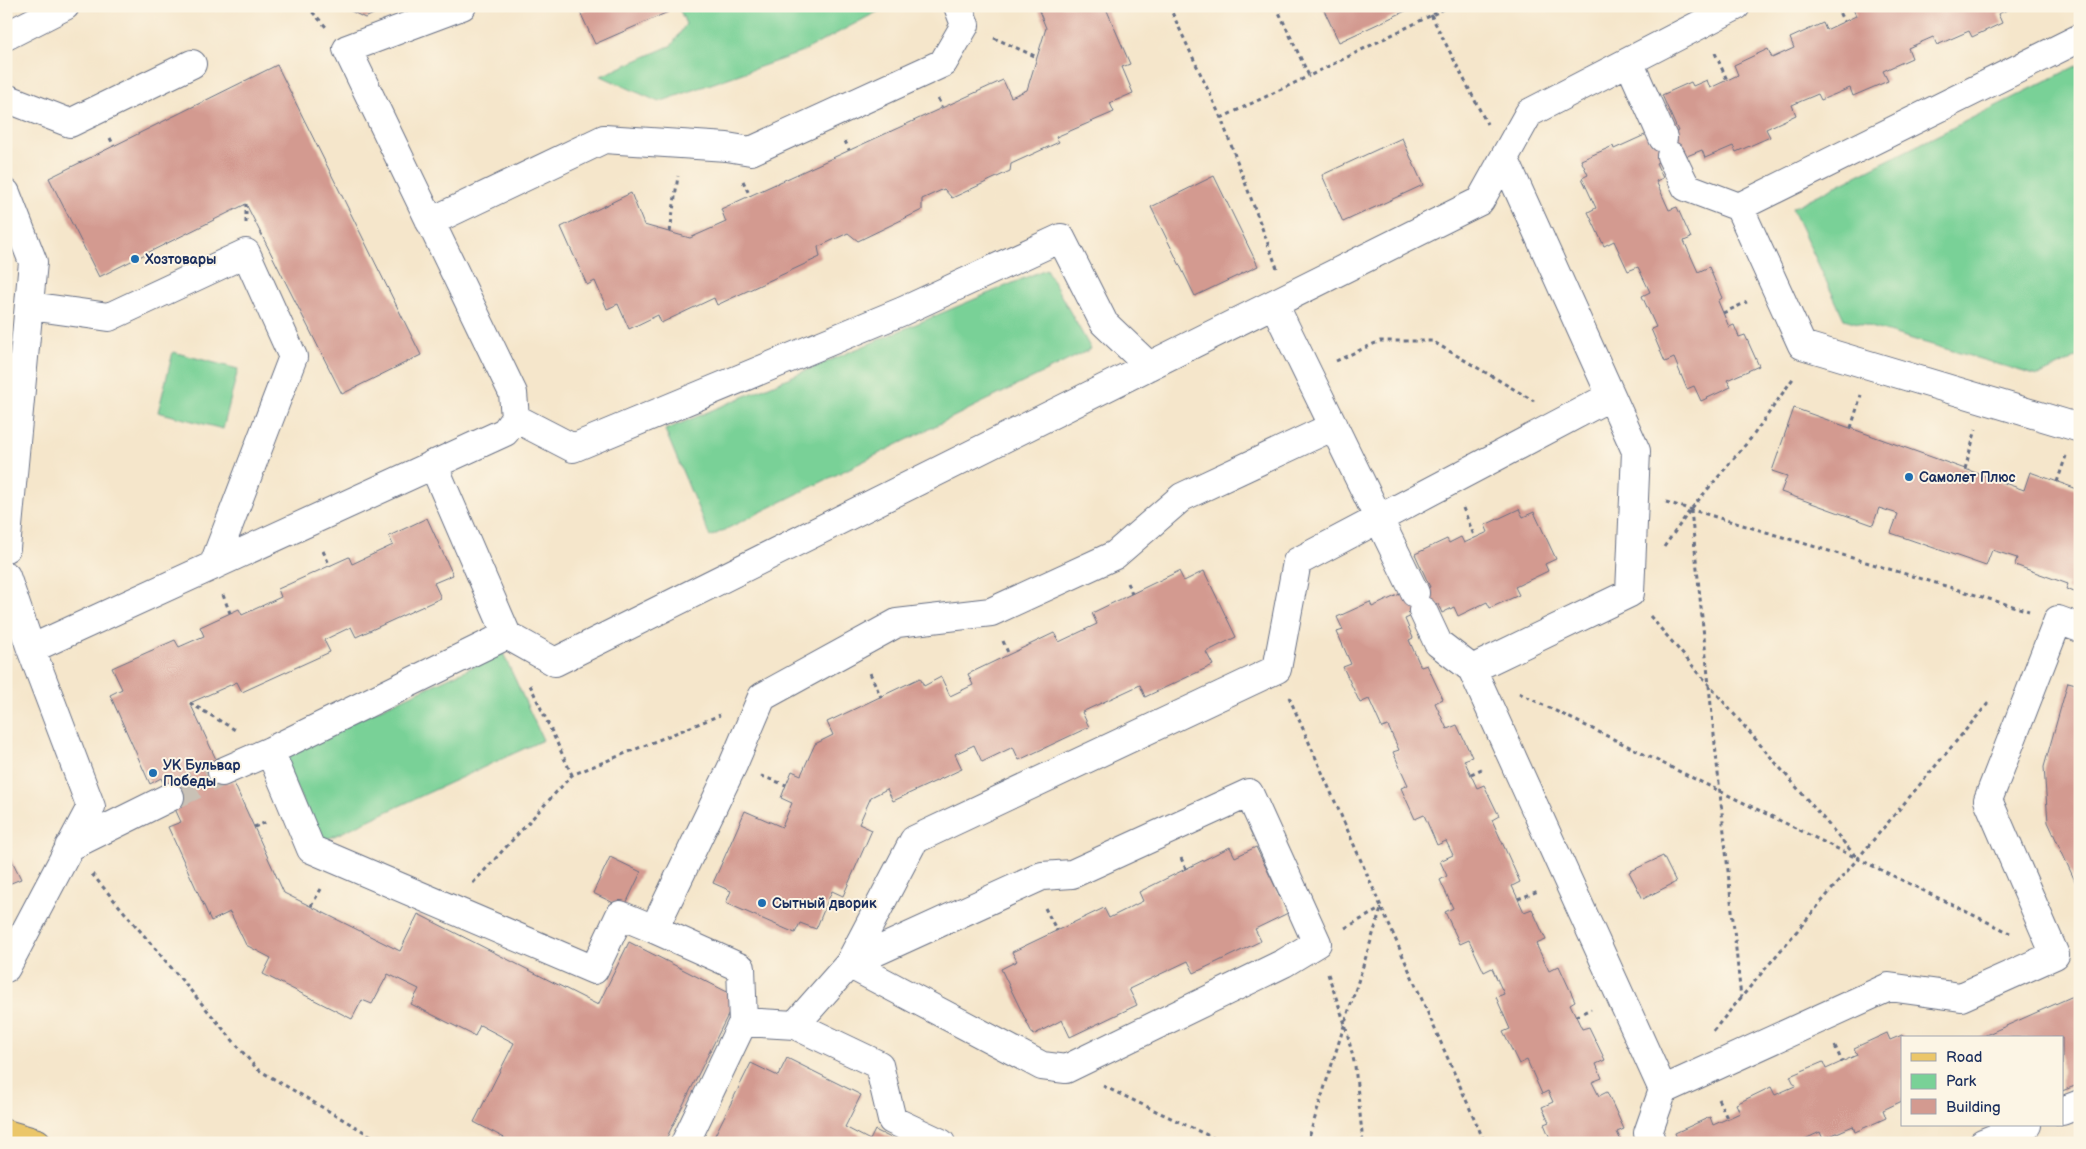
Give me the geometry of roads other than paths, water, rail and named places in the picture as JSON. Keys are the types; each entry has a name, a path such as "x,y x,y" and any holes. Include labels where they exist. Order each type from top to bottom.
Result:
{"main road":[{"path":"6,1134 37,1143"}],"lane":[{"path":"6,36 65,6"},
{"path":"31,649 505,432 515,418 513,393 347,49 462,6"},
{"path":"433,464 507,635 555,662 1480,201 1529,113 1736,6"},
{"path":"430,222 604,138 727,147 751,151 943,63 962,16"},
{"path":"1739,207 2080,38"},
{"path":"1629,62 1686,187 1739,207 1802,345 2080,428"},
{"path":"6,98 70,123 192,64"},
{"path":"1472,669 1630,593 1636,451 1504,158"},
{"path":"6,193 33,262 6,548"},
{"path":"515,418 573,448 903,311 1061,238 1104,323 1149,366"},
{"path":"30,306 109,317 246,253 293,357 213,566"},
{"path":"1281,300 1308,373 1438,643 1472,669 1663,1090 1648,1133 1652,1143"},
{"path":"794,1025 850,964 914,840 1277,669 1297,562 1611,396"},
{"path":"654,929 733,765 762,697 897,623 991,612 1115,555 1182,497 1334,426"},
{"path":"6,576 31,649 91,807 6,968"},
{"path":"1663,1090 1889,987 1961,997 2055,955 1988,800 2069,624"},
{"path":"222,772 270,751 507,635"},
{"path":"270,751 312,849 594,970 620,915 741,968 743,1022 685,1143"},
{"path":"1249,793 1317,944 1284,963 1066,1069 1042,1066 850,964 1042,876 1072,874 1249,793"},
{"path":"70,847 170,797"},
{"path":"743,1022 794,1025 879,1065 892,1120 941,1143"},
{"path":"2064,1110 2080,1104"},
{"path":"1984,1143 2025,1126"}],"tunnel":[{"path":"170,797 222,772"}],"place":[{"name":"Хозтовары","path":"135,259"},
{"name":"Самолет Плюс","path":"1909,477"},
{"name":"УК Бульвар Победы","path":"153,773"},
{"name":"Сытный дворик","path":"762,903"}]}
